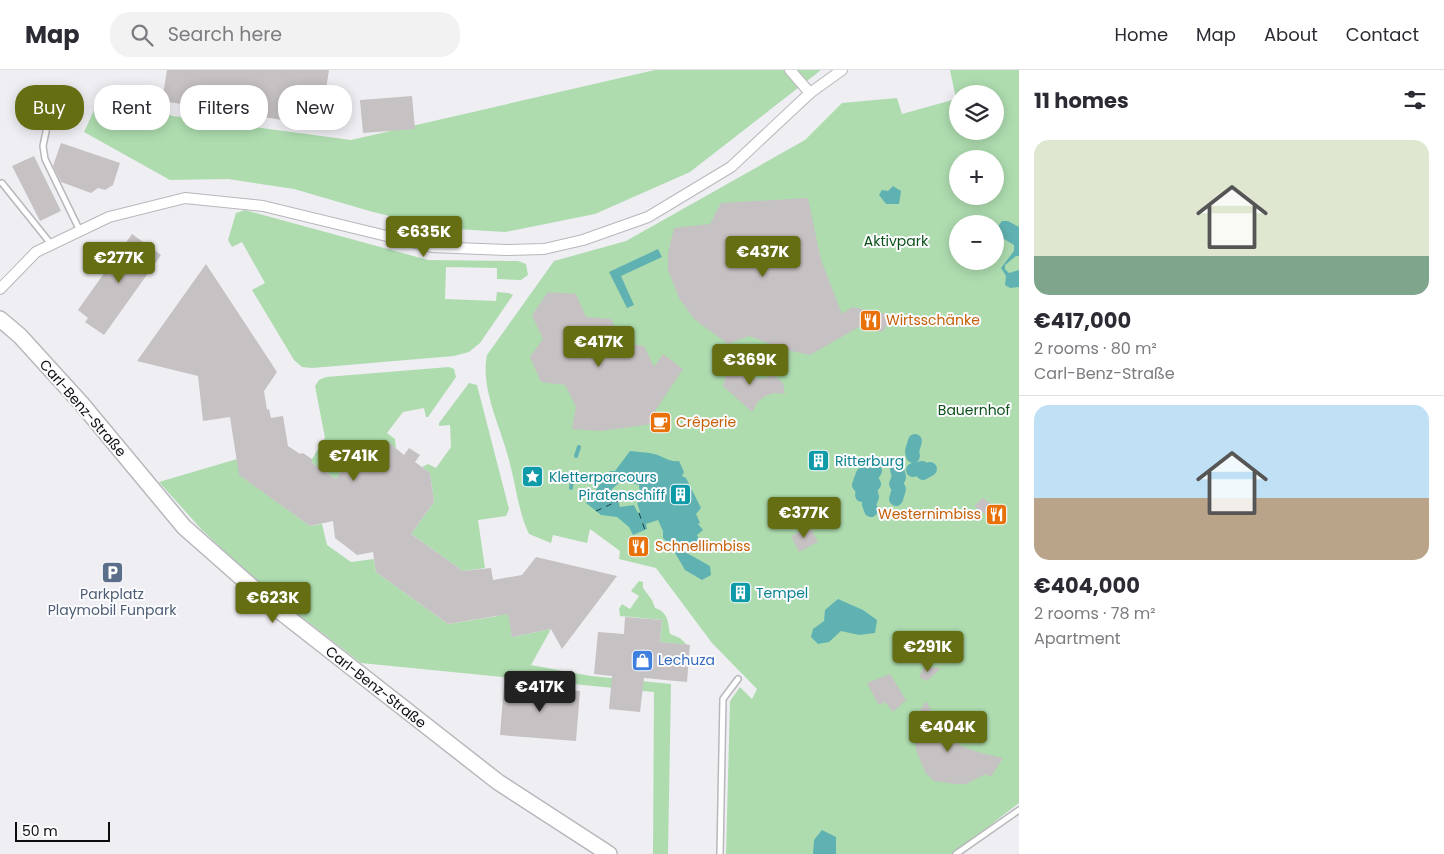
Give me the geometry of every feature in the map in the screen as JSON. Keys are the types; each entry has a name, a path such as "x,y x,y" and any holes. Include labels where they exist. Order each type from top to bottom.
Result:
{"street":[{"path":"790,70 810,93"},
{"path":"0,289 36,252 51,244 110,217 185,198 262,206 432,247 506,250 544,249 583,240 648,217 730,166 810,93 842,70"},
{"name":"Carl-Benz-Straße","path":"0,319 20,336 80,403 184,526 277,609 498,782 609,854"}],"lane":[{"path":"47,130 44,140 45,159 80,231"},
{"path":"2,183 51,244"},
{"path":"720,854 724,698 738,678"},
{"path":"956,854 1019,810"}],"green space":[{"path":"655,70 821,70 690,172 595,214 505,232 440,228 373,212 294,189 228,179 170,180 84,132 94,110 94,130 170,130 170,115 180,117 180,130 268,129 351,140"},
{"path":"950,70 1019,70 1019,803 953,854 726,854 730,701 740,687 752,699 757,689 712,643 656,568 619,559 620,551 590,529 587,543 553,535 551,543 529,534 522,516 509,460 492,408 486,381 487,355 554,261 626,241 805,140 842,103 897,98 902,114 949,101 949,140 1004,140 1004,85 953,85"},
{"path":"245,210 428,260 518,261 526,264 528,275 521,280 497,279 497,268 446,267 445,299 496,301 497,292 513,295 480,343 469,352 454,356 312,368 302,367 294,360 252,290 265,283 242,242 232,247 228,240 236,213"},
{"path":"449,367 454,369 456,377 428,417 426,417 424,408 403,412 387,433 395,439 396,449 388,442 358,447 336,479 312,463 312,459 325,438 315,386 319,380 326,377"},
{"path":"469,383 477,385 509,509 506,516 478,520 485,568 463,571 411,534 434,502 430,473 422,467 428,464 436,468 451,447 450,425 439,426 439,423"},
{"path":"237,459 240,475 310,526 322,524 327,545 351,562 374,559 376,572 448,624 498,616 508,610 512,637 551,629 531,665 591,676 671,684 668,854 653,854 654,692 361,663 262,586 202,530 159,482"},
{"path":"639,581 643,582 643,588 652,600 655,608 665,615 670,634 680,638 687,645 660,642 662,620 620,616 619,609 622,604 630,609 639,596 631,591"}],"water":[{"path":"893,186 901,191 899,204 886,204 879,195 882,190 888,191"},
{"path":"1004,221 1019,227 1019,256 1016,256 1005,265 1005,269 1009,273 1019,270 1019,287 1010,288 1005,285 1006,276 1002,270 1004,270 1004,264 1014,251 1014,245 1004,239"},
{"path":"658,249 662,257 621,276 634,305 627,308 609,272"},
{"path":"630,451 651,453 672,461 679,461 684,472 682,476 686,478 701,508 696,514 700,523 698,524 703,530 697,535 699,539 692,545 684,548 685,552 710,566 711,575 702,580 685,570 671,546 663,538 663,531 658,520 646,524 647,529 633,535 629,527 617,517 601,515 586,503 610,471 615,471","holes":["628,482 639,485 640,495 638,496 640,502 637,503 640,512 638,513 634,505 620,507 618,501 612,501 612,489 619,483"]},
{"path":"838,599 863,610 877,620 875,633 859,635 841,631 829,642 818,644 811,637 813,629 824,621 825,610"},
{"path":"822,830 836,837 836,854 813,854 814,840"}],"building":[{"path":"167,70 329,70 327,85 278,85 278,119 268,118 268,85 180,85 180,104 170,102 170,85 165,85"},
{"path":"412,96 415,129 363,133 360,100"},
{"path":"61,143 120,163 113,185 105,190 98,188 91,193 61,182 53,166"},
{"path":"34,156 61,211 40,221 12,166"},
{"path":"808,198 821,260 842,314 852,307 912,319 911,324 888,324 882,332 859,327 810,355 787,350 749,336 728,344 694,319 679,298 668,270 668,253 674,228 710,224 721,203"},
{"path":"132,234 161,255 104,335 85,322 88,318 78,310"},
{"path":"206,264 277,372 264,391 267,410 269,409 271,418 283,416 288,446 312,459 312,463 336,479 358,447 388,442 404,455 409,448 420,455 415,462 430,473 434,502 411,534 463,571 491,568 493,580 522,575 536,557 617,576 562,649 551,629 512,637 508,614 448,624 376,572 373,552 357,555 335,538 333,521 310,526 239,475 230,417 203,421 198,376 137,361"},
{"path":"548,292 576,294 586,317 611,319 622,343 644,346 654,367 663,354 683,369 655,411 666,419 659,430 652,424 601,431 572,429 576,407 565,385 541,382 530,357 543,339 532,315"},
{"path":"743,363 746,373 754,378 764,379 773,375 783,383 785,394 774,393 765,396 758,402 752,412 723,386 729,365"},
{"path":"983,498 1003,513 997,522 974,506"},
{"path":"810,527 818,542 799,552 791,536"},
{"name":"Lechuza","path":"625,617 662,620 660,642 690,645 687,682 644,678 640,712 609,709 612,676 594,674 598,632 624,634"},
{"path":"924,667 941,668 927,681 919,677"},
{"path":"890,674 906,700 893,712 885,702 879,705 867,683"},
{"path":"504,685 580,691 576,741 500,735"},
{"path":"926,701 941,728 961,746 1003,758 991,777 986,774 966,784 955,784 934,781 925,772 916,750 915,730 910,727"}],"waterway":[{"path":"913,456 912,451 915,441"},
{"path":"576,456 579,447"},
{"path":"913,470 922,468 923,473 930,469"},
{"path":"896,499 899,489 896,484 899,477 897,469"},
{"path":"871,510 869,504 872,497 870,489 874,484 870,477 875,471"},
{"path":"571,488 573,474"},
{"path":"862,495 863,490 859,485 863,474"}],"ferry route":[{"path":"596,511 618,501"},
{"path":"639,513 645,530"}],"place":[{"name":"Wirtsschänke","path":"870,320"},
{"name":"Crêperie","path":"660,422"},
{"name":"Ritterburg","path":"819,461"},
{"name":"Kletterparcours","path":"533,477"},
{"name":"Piratenschiff","path":"681,495"},
{"name":"Westernimbiss","path":"997,514"},
{"name":"Schnellimbiss","path":"639,546"},
{"name":"Parkplatz Playmobil Funpark","path":"112,572"},
{"name":"Tempel","path":"740,593"},
{"name":"Lechuza","path":"642,660"}],"park label":[{"name":"Aktivpark","path":"896,241"},
{"name":"Bauernhof","path":"974,410"}]}
